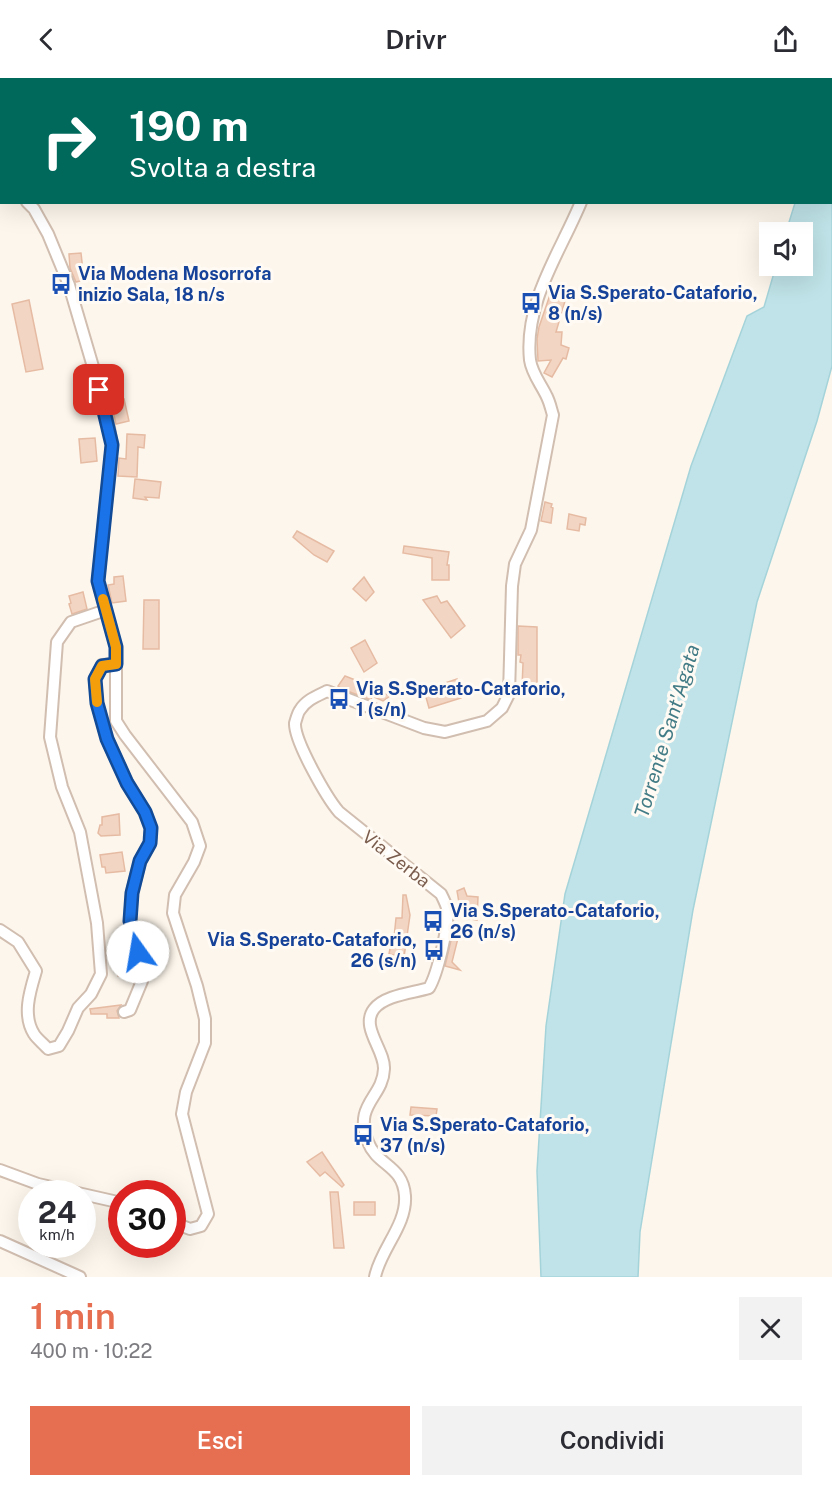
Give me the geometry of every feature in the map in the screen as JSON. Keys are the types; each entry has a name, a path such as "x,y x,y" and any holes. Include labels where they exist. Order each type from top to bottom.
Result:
{"street":[{"path":"29,204 48,234 69,285 106,411 112,445 98,581 116,647 116,721 192,822 200,846 194,862 174,895 173,913 197,986 205,1020 205,1043 186,1092 182,1114 208,1214 201,1226 190,1229 186,1227"},
{"name":"Via Zerba","path":"375,1277 377,1267 402,1216 406,1199 403,1184 396,1171 377,1156 368,1143 364,1128 364,1111 380,1085 384,1070 383,1058 370,1023 373,1010 383,1001 429,988 435,978 447,908 441,894 356,827 329,800 300,743 295,724 300,710 312,698 327,691 424,728 445,732 487,721 502,708 509,694 512,586 515,564 531,530 553,415 549,399 533,373 530,358 532,327 537,296 580,204"},
{"path":"0,930 18,942 36,971 29,995 28,1015 34,1034 48,1048 59,1046 78,1008 91,994 101,974 92,893 80,832 62,787 50,737 57,642 71,622 106,610"},
{"path":"116,664 102,666 95,679 97,703 107,739 151,828 150,843 140,861 132,893 130,921 142,981 130,1010 124,1012"},
{"path":"0,1170 38,1184 108,1200"},
{"path":"0,1241 80,1277"}],"water":[{"name":"Torrente Sant'Agata","path":"795,204 832,204 832,366 817,421 757,602 693,910 640,1232 638,1277 541,1277 537,1171 546,1026 565,894 691,466 747,316 764,307 773,276 813,276 813,222 789,222"}],"building":[{"path":"81,253 84,280 76,282 70,268 69,254"},
{"path":"552,289 567,294 556,332 562,332 561,345 569,348 566,359 563,358 552,377 544,373 551,360 538,361 537,339"},
{"path":"29,300 43,369 26,372 12,304"},
{"path":"124,399 129,421 116,424 111,402"},
{"path":"127,434 145,435 144,448 138,447 137,477 118,476 119,458 126,459"},
{"path":"95,438 97,461 81,463 79,439"},
{"path":"135,479 161,482 159,498 145,497 147,500 133,498"},
{"path":"545,502 552,504 551,523 541,521"},
{"path":"569,514 586,518 585,525 580,524 579,531 567,529"},
{"path":"297,531 334,551 327,562 314,555 293,537"},
{"path":"404,546 449,552 447,565 449,565 449,580 432,580 432,558 403,553"},
{"path":"123,576 126,601 112,603 108,585 114,584 114,577"},
{"path":"364,577 374,592 366,601 353,589"},
{"path":"83,592 87,609 72,614 69,596"},
{"path":"437,596 441,603 447,601 465,626 451,638 423,600"},
{"path":"144,600 159,600 159,649 143,649"},
{"path":"518,626 537,627 537,695 530,695 522,688 523,663 520,662 521,655 518,655"},
{"path":"365,640 377,663 364,672 351,648"},
{"path":"345,676 390,696 383,701 372,696 371,700 342,689 338,686"},
{"path":"457,679 461,698 429,708 424,690"},
{"path":"119,814 120,835 101,836 98,833 102,825 102,817"},
{"path":"122,852 125,871 106,873 105,867 102,867 100,855"},
{"path":"464,888 467,896 478,897 477,920 455,916 454,907 460,908 457,891"},
{"path":"403,895 406,895 410,915 404,957 389,954 392,938 394,938 396,918 402,918"},
{"path":"453,932 459,934 452,962 460,970 445,966"},
{"path":"130,958 133,974 118,976 117,960 126,960"},
{"path":"121,1005 117,1011 119,1018 107,1018 107,1014 91,1014 90,1009"},
{"path":"411,1107 437,1109 436,1116 410,1115"},
{"path":"322,1152 344,1185 342,1187 325,1172 320,1176 307,1162"},
{"path":"330,1192 338,1192 344,1248 334,1248"},
{"path":"354,1202 375,1202 375,1215 354,1215"}],"slow traffic":[{"path":"97,702 95,679 102,666 116,664 116,647 103,599"}],"place":[{"name":"Via Modena Mosorrofa inizio Sala, 18 n/s","path":"61,284"},
{"name":"Via S.Sperato-Cataforio, 8 (n/s)","path":"531,303"},
{"name":"Via S.Sperato-Cataforio, 1 (s/n)","path":"339,699"},
{"name":"Via S.Sperato-Cataforio, 26 (n/s)","path":"433,921"},
{"name":"Via S.Sperato-Cataforio, 26 (s/n)","path":"434,950"},
{"name":"Via S.Sperato-Cataforio, 37 (n/s)","path":"363,1135"}],"route":[{"path":"99,390 106,411 112,445 98,581 116,647 116,664 102,666 95,679 97,703 107,739 151,828 150,843 140,861 132,893 130,921 138,952"}]}
